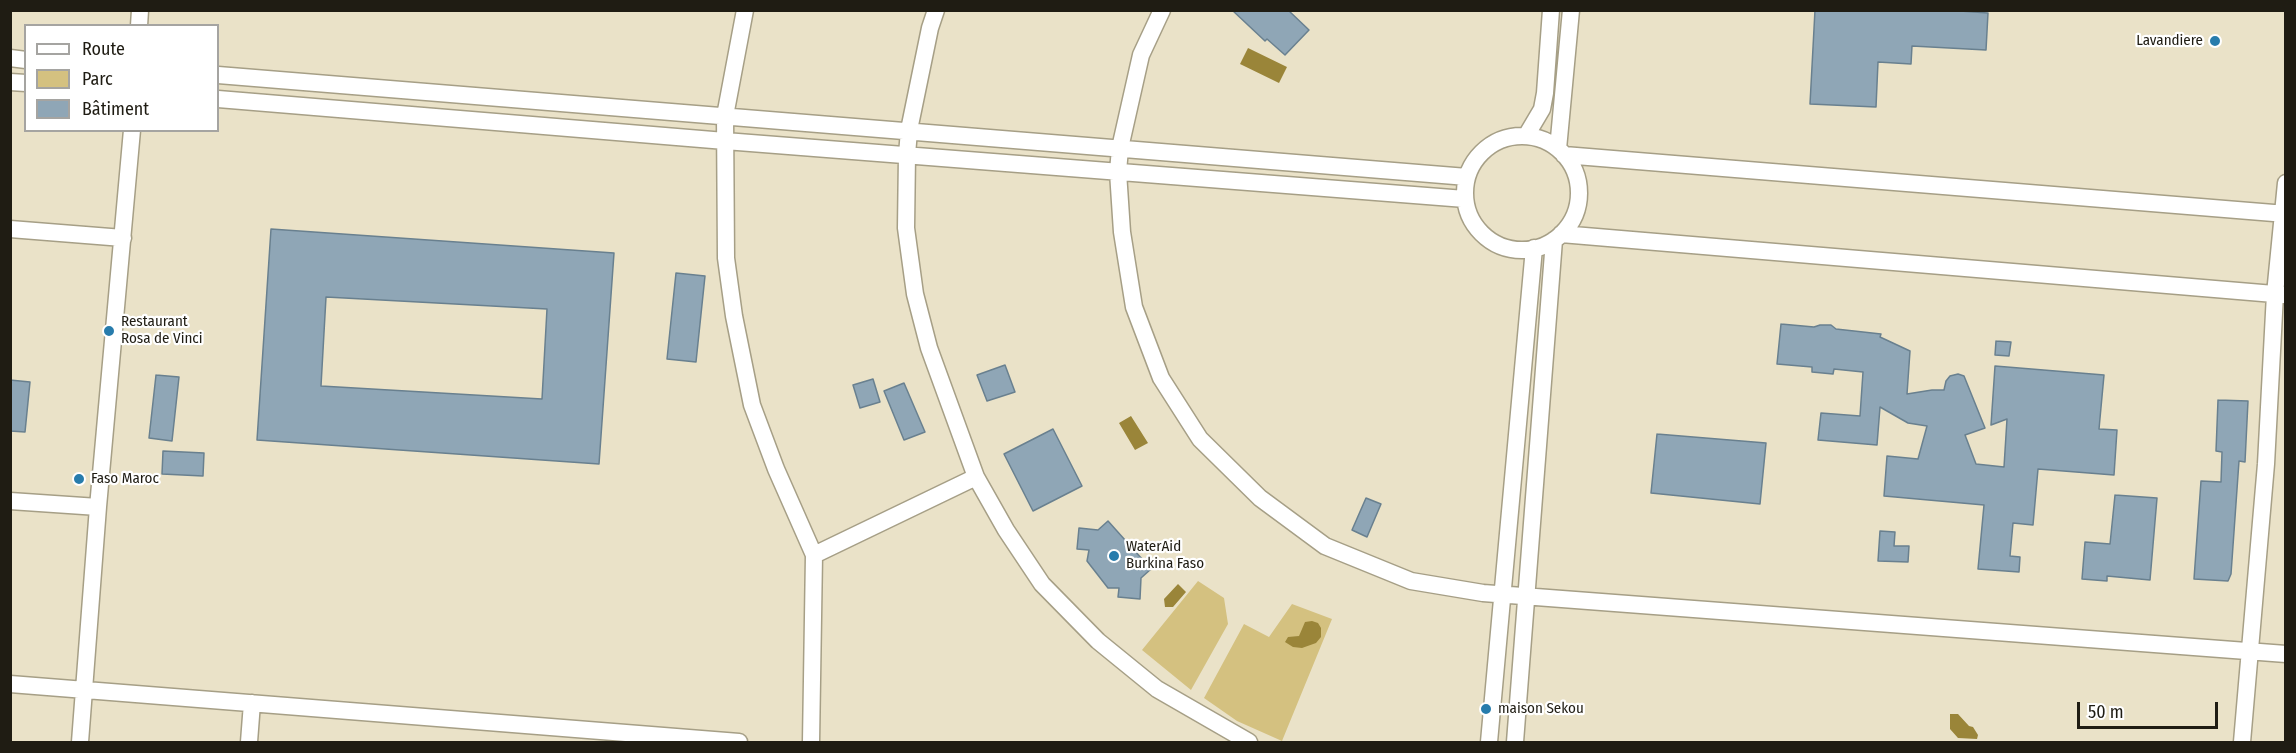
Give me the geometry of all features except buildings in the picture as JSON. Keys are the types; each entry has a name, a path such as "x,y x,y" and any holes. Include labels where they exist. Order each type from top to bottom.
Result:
{"street":[{"path":"745,10 725,116 726,258 734,316 752,405 776,469 814,555 812,742"},
{"path":"936,10 930,28 909,130 906,228 915,294 929,348 976,477 1006,530 1042,584 1098,641 1157,689 1249,742"},
{"path":"1162,10 1141,55 1120,148 1118,172 1122,232 1134,307 1161,378 1200,439 1260,498 1325,546 1411,581 1483,593 2286,654"},
{"path":"1526,136 1542,109 1551,10"},
{"path":"1561,152 1571,10"},
{"path":"219,75 1467,177"},
{"path":"387,113 390,90"},
{"path":"219,99 1465,199"},
{"path":"509,123 511,100"},
{"path":"80,742 98,507 132,132"},
{"path":"1526,136 1543,140 1561,152 1574,169 1579,186 1578,204 1572,221 1557,237 1534,248 1518,249 1503,246 1488,239 1473,221 1465,199 1467,177 1473,162 1490,146 1511,137 1526,136"},
{"path":"1561,152 2284,214"},
{"path":"2242,742 2280,295 2286,183"},
{"path":"10,230 123,238"},
{"path":"1557,237 2280,295"},
{"path":"1515,742 1557,237"},
{"path":"1489,742 1534,248"},
{"path":"814,555 976,477"},
{"path":"10,501 98,507"},
{"path":"10,684 252,703 623,738 740,742"},
{"path":"249,742 252,703"}],"green space":[{"path":"1198,581 1224,598 1228,624 1191,690 1142,650"},
{"path":"1292,604 1332,619 1282,741 1237,721 1204,698 1244,624 1269,637"}],"shaded area":[{"path":"1248,48 1287,67 1279,83 1240,64"},
{"path":"1131,416 1148,443 1135,450 1119,423"},
{"path":"1178,584 1186,592 1173,607 1165,607 1164,599"},
{"path":"1305,622 1318,623 1321,628 1321,637 1316,643 1302,648 1293,647 1285,642 1288,637 1299,636"},
{"path":"1950,714 1958,714 1969,726 1973,727 1978,735 1977,739 1958,738 1950,729"}],"place":[{"name":"Lavandiere","path":"2215,41"},
{"name":"Restaurant Rosa de Vinci","path":"109,331"},
{"name":"Faso Maroc","path":"79,479"},
{"name":"WaterAid Burkina Faso","path":"1114,556"},
{"name":"maison Sekou","path":"1486,709"}]}
